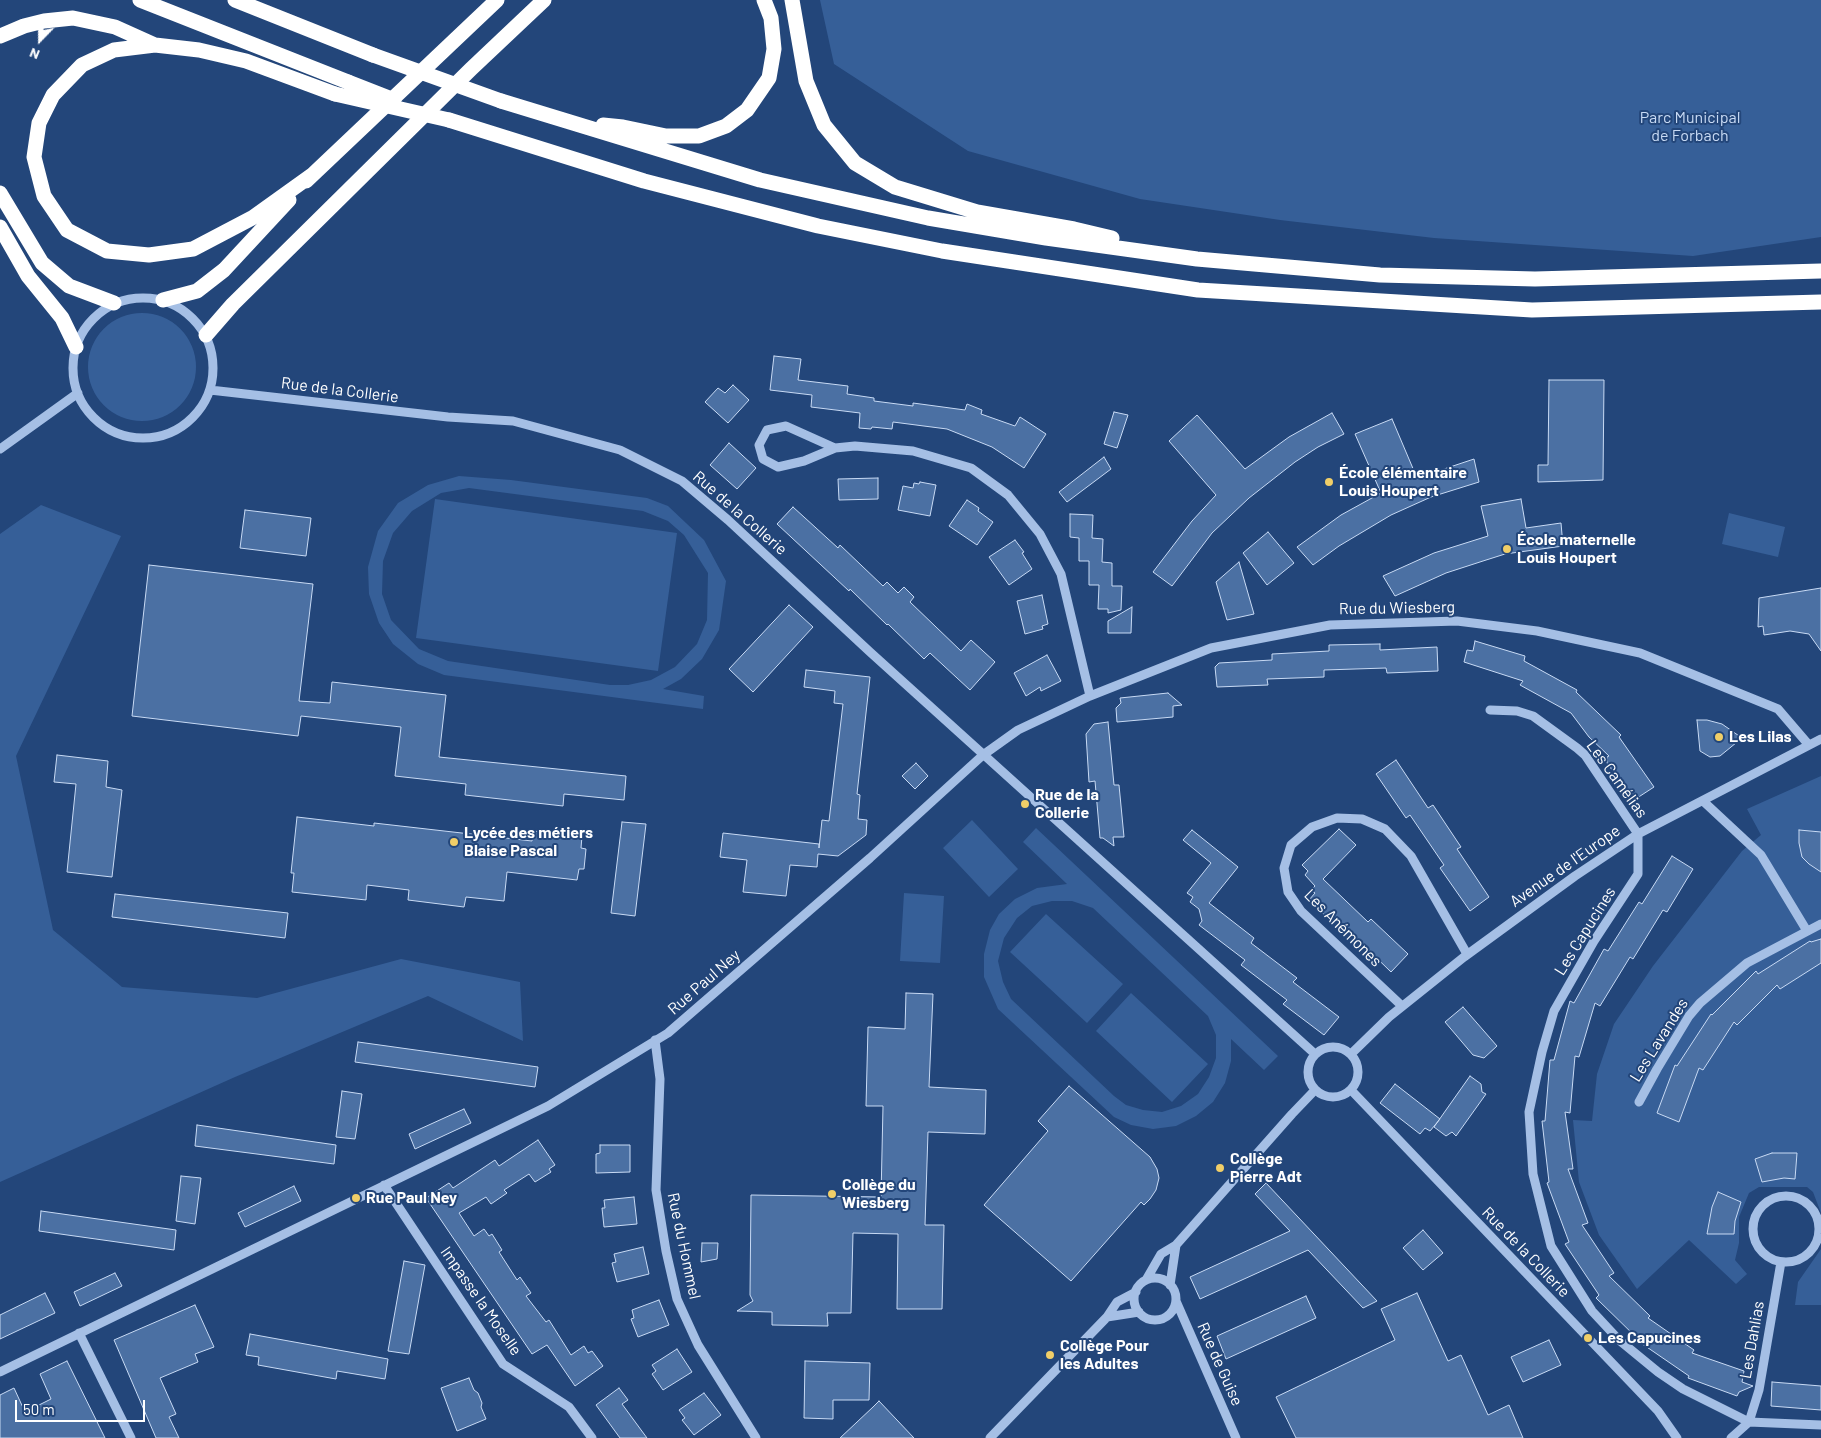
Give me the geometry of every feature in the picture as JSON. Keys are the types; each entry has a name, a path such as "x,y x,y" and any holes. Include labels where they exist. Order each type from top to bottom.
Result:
{"highway":[{"path":"140,0 471,128 644,181 818,226 969,255 1198,290 1532,310 1821,302"},
{"path":"235,0 373,55 501,101 760,180 928,218 1197,259 1380,275 1535,279 1821,271"},
{"path":"163,300 197,291 224,270 312,175 497,0"},
{"path":"572,123 624,127 666,136 699,136 726,126 747,110 769,78 774,49 771,18 764,0"},
{"path":"792,0 806,81 824,125 855,163 895,187 977,212 1074,229 1197,259"},
{"path":"206,335 233,304 471,69 544,2"},
{"path":"0,36 24,26 44,21 72,18 115,27 155,45"},
{"path":"312,175 252,218 193,249 149,255 107,251 67,230 44,196 34,157 38,123 53,94 82,65 114,50 155,45 199,50 246,61 335,94 449,120"},
{"path":"0,193 42,263 70,286 114,303"},
{"path":"0,227 28,276 62,318 76,347"}],"street":[{"path":"139,298 163,300 188,314 206,335 214,362 210,390 200,409 185,424 166,434 145,438 124,435 104,426 88,412 78,393 73,370 76,347 84,329 98,314 114,303 139,298"},
{"name":"Rue de la Collerie","path":"210,390 448,417 513,421 620,450 682,481 728,520 1315,1054"},
{"path":"0,449 78,393"},
{"path":"835,448 786,426 768,430 759,445 763,459 778,467 804,462 835,448 855,446 913,451 971,468 1008,495 1040,534 1061,574 1090,696"},
{"name":"Rue du Wiesberg","path":"983,754 1018,730 1090,696 1211,648 1330,625 1457,622 1537,631 1640,653 1778,708 1808,744"},
{"name":"Les Camélias","path":"1490,710 1517,711 1533,716 1577,748 1585,755 1638,834"},
{"name":"Avenue de l'Europe","path":"1350,1054 1402,1006 1467,954 1575,876 1638,834 1808,744 1821,739"},
{"name":"Rue Paul Ney","path":"0,1372 548,1106 668,1033 870,858 983,754"},
{"path":"1703,801 1761,855 1807,931"},
{"name":"Les Anémones","path":"1402,1006 1301,911 1288,892 1284,868 1291,845 1312,827 1337,818 1362,819 1385,829 1411,856 1467,954"},
{"name":"Les Capucines","path":"1638,834 1638,874 1594,941 1554,1012 1542,1052 1529,1112 1533,1174 1551,1246 1592,1311 1620,1340 1677,1385 1749,1422 1821,1425"},
{"name":"Les Lavandes","path":"1639,1102 1656,1069 1689,1016 1700,1003 1747,963 1821,924"},
{"name":"Rue du Hommel","path":"655,1040 660,1079 656,1190 666,1251 677,1299 698,1345 756,1438"},
{"path":"1332,1047 1342,1048 1350,1054 1356,1063 1358,1072 1356,1082 1350,1090 1342,1096 1333,1097 1323,1095 1315,1090 1310,1083 1307,1072 1315,1054 1322,1049 1332,1047"},
{"path":"1146,1280 1160,1279 1170,1284 1176,1294 1176,1301 1173,1310 1168,1316 1159,1320 1150,1320 1139,1312 1134,1299 1140,1285 1146,1280 1161,1254 1176,1245 1315,1090"},
{"name":"Rue de la Collerie","path":"1350,1090 1658,1411 1677,1438"},
{"name":"Impasse la Moselle","path":"384,1185 503,1364 569,1407 592,1438"},
{"path":"1780,1196 1793,1196 1808,1204 1817,1215 1819,1233 1814,1247 1800,1260 1781,1262 1771,1259 1758,1248 1753,1235 1753,1220 1765,1202 1780,1196"},
{"path":"1170,1284 1176,1245"},
{"name":"Les Dahlias","path":"1749,1422 1759,1390 1781,1262"},
{"path":"990,1438 1107,1317 1117,1302 1136,1292"},
{"name":"Rue de Guise","path":"1176,1301 1236,1438"},
{"path":"1107,1317 1139,1312"},
{"path":"79,1333 131,1438"},
{"path":"1731,1438 1749,1422"}],"green space":[{"name":"Parc Municipal de Forbach","path":"820,0 1821,0 1821,237 1693,256 1434,238 1280,220 1140,199 968,151 834,64"},
{"path":"142,313 163,317 181,328 192,346 196,367 192,388 181,406 163,417 142,421 121,417 103,406 92,388 88,367 92,346 103,328 121,317"},
{"path":"459,476 511,480 647,498 668,506 704,540 726,581 719,630 702,659 681,679 663,689 704,696 703,709 444,675 418,664 393,644 379,623 369,594 368,567 378,531 398,503 428,485","holes":["469,488 643,511 668,521 684,535 708,573 707,620 697,644 675,667 651,680 628,685 610,685 448,661 419,649 391,620 382,594 383,561 393,533 412,511 441,493"]},
{"path":"435,499 677,533 658,671 416,638"},
{"path":"41,505 121,536 16,756 53,930 122,987 257,998 401,959 520,982 523,1041 428,996 235,1077 0,1182 0,534"},
{"path":"1729,513 1785,527 1778,557 1722,544"},
{"path":"1821,776 1821,1213 1813,1192 1807,1187 1759,1187 1749,1193 1739,1217 1739,1243 1735,1260 1747,1274 1736,1284 1689,1240 1637,1289 1599,1235 1579,1182 1573,1120 1592,1121 1597,1074 1614,1024 1653,966 1742,851 1761,835 1747,809"},
{"path":"972,820 1018,869 989,897 943,848"},
{"path":"1036,828 1278,1056 1264,1070 1231,1039 1231,1061 1225,1083 1213,1102 1196,1116 1176,1126 1153,1129 1131,1125 1114,1117 998,1009 984,977 984,954 990,930 999,914 1015,899 1037,888 1067,884 1023,842","holes":["1052,901 1072,901 1093,908 1208,1016 1216,1035 1216,1058 1209,1077 1198,1094 1181,1106 1162,1112 1143,1110 1126,1105 1114,1096 1011,999 1003,982 998,961 1004,938 1017,918 1032,906"]},
{"path":"904,893 944,896 940,963 900,961"},
{"path":"1046,914 1123,984 1087,1023 1010,952"},
{"path":"1131,993 1208,1064 1172,1102 1096,1031"},
{"path":"1821,1249 1821,1305 1795,1305 1798,1282"}],"building":[{"path":"774,356 801,359 798,380 848,386 847,394 874,398 874,401 913,406 913,403 965,410 967,404 982,410 981,414 1015,426 1020,417 1046,434 1024,468 992,447 947,429 893,422 892,429 859,428 860,413 811,407 812,395 770,390"},
{"path":"1549,380 1604,380 1603,480 1538,482 1538,465 1548,465"},
{"path":"733,385 749,400 728,423 705,402 718,388 725,393"},
{"path":"1114,412 1128,415 1117,448 1104,444"},
{"path":"1332,413 1344,434 1318,447 1295,462 1249,498 1212,533 1172,586 1153,572 1192,521 1216,495 1169,441 1197,415 1245,469 1289,437"},
{"path":"1392,419 1417,478 1474,459 1479,482 1431,497 1391,515 1339,546 1313,565 1297,547 1341,515 1381,493 1355,434"},
{"path":"729,443 756,468 737,489 710,465"},
{"path":"1104,457 1111,469 1067,502 1059,492"},
{"path":"878,478 878,499 839,500 838,479"},
{"path":"920,482 936,485 930,516 898,510 903,486 913,488 914,483 919,484"},
{"path":"1521,499 1526,528 1561,523 1563,546 1505,554 1446,573 1395,596 1383,576 1434,553 1488,536 1481,506"},
{"path":"967,500 979,508 978,511 993,522 977,545 949,526"},
{"path":"793,507 838,548 840,545 883,586 887,582 898,593 904,587 914,597 910,602 961,651 971,640 995,662 970,690 930,653 924,659 850,589 849,591 777,524"},
{"path":"245,510 311,518 306,556 240,548"},
{"path":"1070,514 1093,515 1092,538 1103,539 1102,562 1112,563 1112,586 1122,586 1121,610 1108,613 1108,609 1098,609 1099,585 1089,585 1089,561 1079,561 1079,538 1070,537"},
{"path":"1268,532 1294,563 1267,585 1243,553"},
{"path":"1015,540 1024,552 1022,553 1032,569 1009,585 989,557"},
{"path":"1239,562 1254,614 1227,620 1216,582"},
{"path":"149,565 313,584 299,701 330,703 332,682 446,695 439,757 626,776 624,800 564,794 563,806 465,795 466,784 395,776 401,727 301,716 298,736 132,716"},
{"path":"1821,588 1821,651 1809,634 1790,631 1764,635 1763,626 1758,627 1759,598"},
{"path":"1042,595 1048,624 1042,626 1043,629 1025,634 1017,601"},
{"path":"789,605 813,627 753,692 729,669"},
{"path":"1132,607 1131,633 1108,633 1108,621"},
{"path":"1475,641 1525,656 1524,661 1577,690 1576,692 1621,735 1619,737 1654,787 1634,800 1607,763 1607,757 1609,756 1589,737 1571,713 1520,685 1523,681 1464,662 1467,650 1473,651"},
{"path":"1380,644 1380,650 1437,647 1438,671 1387,673 1386,668 1324,670 1324,677 1267,679 1268,685 1217,687 1215,667 1219,663 1272,660 1272,654 1329,651 1329,645"},
{"path":"1047,655 1061,681 1041,691 1040,687 1026,696 1014,673"},
{"path":"806,670 870,677 857,794 860,795 858,819 867,820 866,835 838,856 818,854 817,867 790,865 786,896 743,892 747,860 720,857 723,833 819,844 819,848 822,820 829,821 843,704 834,703 835,691 804,687"},
{"path":"1168,693 1182,705 1173,706 1173,717 1117,722 1116,708 1121,703 1120,698"},
{"name":"Les Lilas","path":"1697,720 1707,720 1722,724 1742,738 1720,756 1710,757 1700,751"},
{"path":"1108,722 1114,785 1119,785 1124,837 1113,837 1114,846 1100,838 1095,781 1089,782 1086,734 1094,724"},
{"path":"57,755 108,761 106,787 122,790 112,877 67,872 76,784 54,782"},
{"path":"1396,760 1428,808 1433,805 1461,847 1457,849 1489,897 1470,911 1440,868 1444,865 1410,815 1406,818 1376,774"},
{"path":"916,763 928,776 915,789 902,776"},
{"path":"297,817 374,826 374,823 532,841 533,831 582,836 581,848 586,849 584,869 579,869 577,880 507,872 504,901 466,897 464,907 408,900 409,890 367,885 366,900 292,892 294,873 291,873"},
{"path":"622,822 646,824 635,916 611,913"},
{"path":"1339,829 1356,845 1323,879 1368,922 1371,919 1408,954 1391,972 1350,932 1346,936 1309,900 1315,893 1311,890 1315,886 1305,875 1308,871 1302,865"},
{"path":"1192,830 1238,867 1209,903 1254,938 1251,943 1297,978 1293,982 1339,1017 1324,1035 1283,1004 1287,1000 1241,965 1245,960 1199,925 1202,921 1199,909 1190,902 1193,897 1187,893 1211,863 1183,840"},
{"path":"1799,830 1821,832 1821,872 1802,857"},
{"path":"1672,856 1693,869 1667,912 1663,910 1633,959 1630,957 1600,1006 1595,1003 1579,1057 1575,1056 1570,1113 1565,1112 1573,1169 1568,1169 1588,1223 1582,1225 1614,1273 1609,1276 1650,1316 1648,1318 1694,1350 1692,1353 1744,1371 1742,1382 1753,1386 1739,1392 1737,1396 1688,1378 1689,1376 1638,1341 1596,1298 1599,1295 1565,1244 1569,1242 1547,1183 1549,1182 1542,1121 1545,1121 1550,1060 1554,1060 1570,1001 1574,1003 1604,949 1608,951 1639,902 1642,904"},
{"path":"115,894 288,913 285,938 112,917"},
{"path":"1821,939 1821,963 1780,989 1777,985 1737,1025 1734,1022 1703,1070 1699,1068 1679,1122 1657,1113 1675,1065 1677,1066 1711,1014 1756,971 1758,974 1810,941"},
{"path":"906,993 933,994 929,1087 986,1090 985,1134 928,1132 925,1225 944,1225 942,1309 897,1309 898,1234 853,1233 851,1313 827,1313 828,1326 772,1325 772,1312 737,1311 753,1301 750,1295 751,1195 881,1197 883,1106 866,1106 868,1027 905,1029"},
{"path":"1463,1007 1497,1046 1484,1058 1473,1055 1445,1022"},
{"path":"358,1042 538,1067 535,1087 355,1062"},
{"path":"1470,1076 1481,1084 1482,1092 1486,1094 1456,1136 1452,1132 1446,1136 1434,1127"},
{"path":"1395,1084 1440,1119 1430,1131 1425,1128 1420,1134 1380,1103"},
{"path":"1069,1086 1150,1157 1157,1169 1159,1178 1156,1190 1150,1199 1144,1205 1141,1202 1071,1281 984,1205 1048,1131 1038,1121"},
{"path":"342,1091 362,1094 355,1139 336,1137"},
{"path":"464,1109 471,1123 415,1149 409,1134"},
{"path":"197,1125 336,1145 334,1164 195,1146"},
{"path":"538,1140 555,1165 549,1169 551,1172 535,1182 529,1174 504,1190 507,1193 491,1204 486,1197 459,1213 474,1236 484,1229 489,1236 492,1234 502,1250 499,1252 517,1280 520,1277 531,1293 526,1296 546,1322 549,1320 571,1355 584,1346 588,1353 592,1351 603,1366 575,1386 547,1345 532,1354 426,1198 449,1183 453,1188 495,1160 499,1166"},
{"path":"600,1145 630,1145 630,1172 596,1173 596,1154 600,1153"},
{"path":"1772,1153 1797,1153 1795,1179 1784,1178 1762,1182 1755,1159"},
{"path":"181,1176 201,1178 195,1224 176,1221"},
{"path":"1266,1183 1377,1301 1363,1308 1308,1250 1200,1299 1190,1277 1290,1231 1255,1194"},
{"path":"294,1186 301,1201 245,1227 238,1213"},
{"path":"1718,1192 1741,1202 1735,1221 1734,1234 1707,1234 1712,1207"},
{"path":"634,1197 637,1224 604,1227 602,1208 605,1208 604,1200"},
{"path":"41,1211 176,1230 174,1250 39,1231"},
{"path":"1423,1230 1443,1253 1423,1270 1403,1248"},
{"path":"702,1243 718,1243 717,1259 701,1262"},
{"path":"643,1247 649,1274 617,1282 612,1263 616,1262 614,1254"},
{"path":"404,1261 425,1265 409,1354 388,1351"},
{"path":"115,1273 122,1286 80,1306 74,1292"},
{"path":"45,1293 55,1313 0,1339 0,1315"},
{"path":"1417,1293 1448,1361 1461,1355 1488,1415 1509,1405 1523,1438 1296,1438 1276,1397 1395,1340 1381,1309"},
{"path":"1306,1296 1316,1318 1226,1359 1217,1336"},
{"path":"659,1300 669,1325 638,1337 631,1319 634,1318 632,1310"},
{"path":"195,1305 214,1347 195,1354 198,1362 160,1378 176,1414 169,1417 179,1438 156,1438 114,1340"},
{"path":"250,1334 388,1359 385,1379 337,1371 336,1379 258,1365 259,1357 246,1355"},
{"path":"1549,1340 1561,1365 1523,1382 1511,1357"},
{"path":"677,1349 692,1372 663,1390 652,1374 656,1371 652,1365"},
{"path":"67,1361 105,1438 0,1438 0,1395 14,1388 25,1412 51,1399 40,1374"},
{"path":"805,1361 870,1363 869,1400 833,1400 833,1419 804,1418"},
{"path":"469,1378 474,1390 478,1393 486,1419 457,1431 441,1388"},
{"path":"1772,1382 1821,1386 1821,1410 1771,1406"},
{"path":"619,1388 628,1400 622,1404 647,1438 620,1438 596,1405"},
{"path":"704,1393 721,1415 694,1435 682,1420 685,1418 679,1410"},
{"path":"879,1401 914,1438 840,1438 873,1407"}],"place":[{"name":"École élémentaire Louis Houpert","path":"1329,482"},
{"name":"École maternelle Louis Houpert","path":"1507,549"},
{"name":"Les Lilas","path":"1719,737"},
{"name":"Rue de la Collerie","path":"1025,804"},
{"name":"Lycée des métiers Blaise Pascal","path":"454,842"},
{"name":"Collège Pierre Adt","path":"1220,1168"},
{"name":"Collège du Wiesberg","path":"832,1194"},
{"name":"Rue Paul Ney","path":"356,1198"},
{"name":"Les Capucines","path":"1588,1338"},
{"name":"Collège Pour les Adultes","path":"1050,1355"}]}
